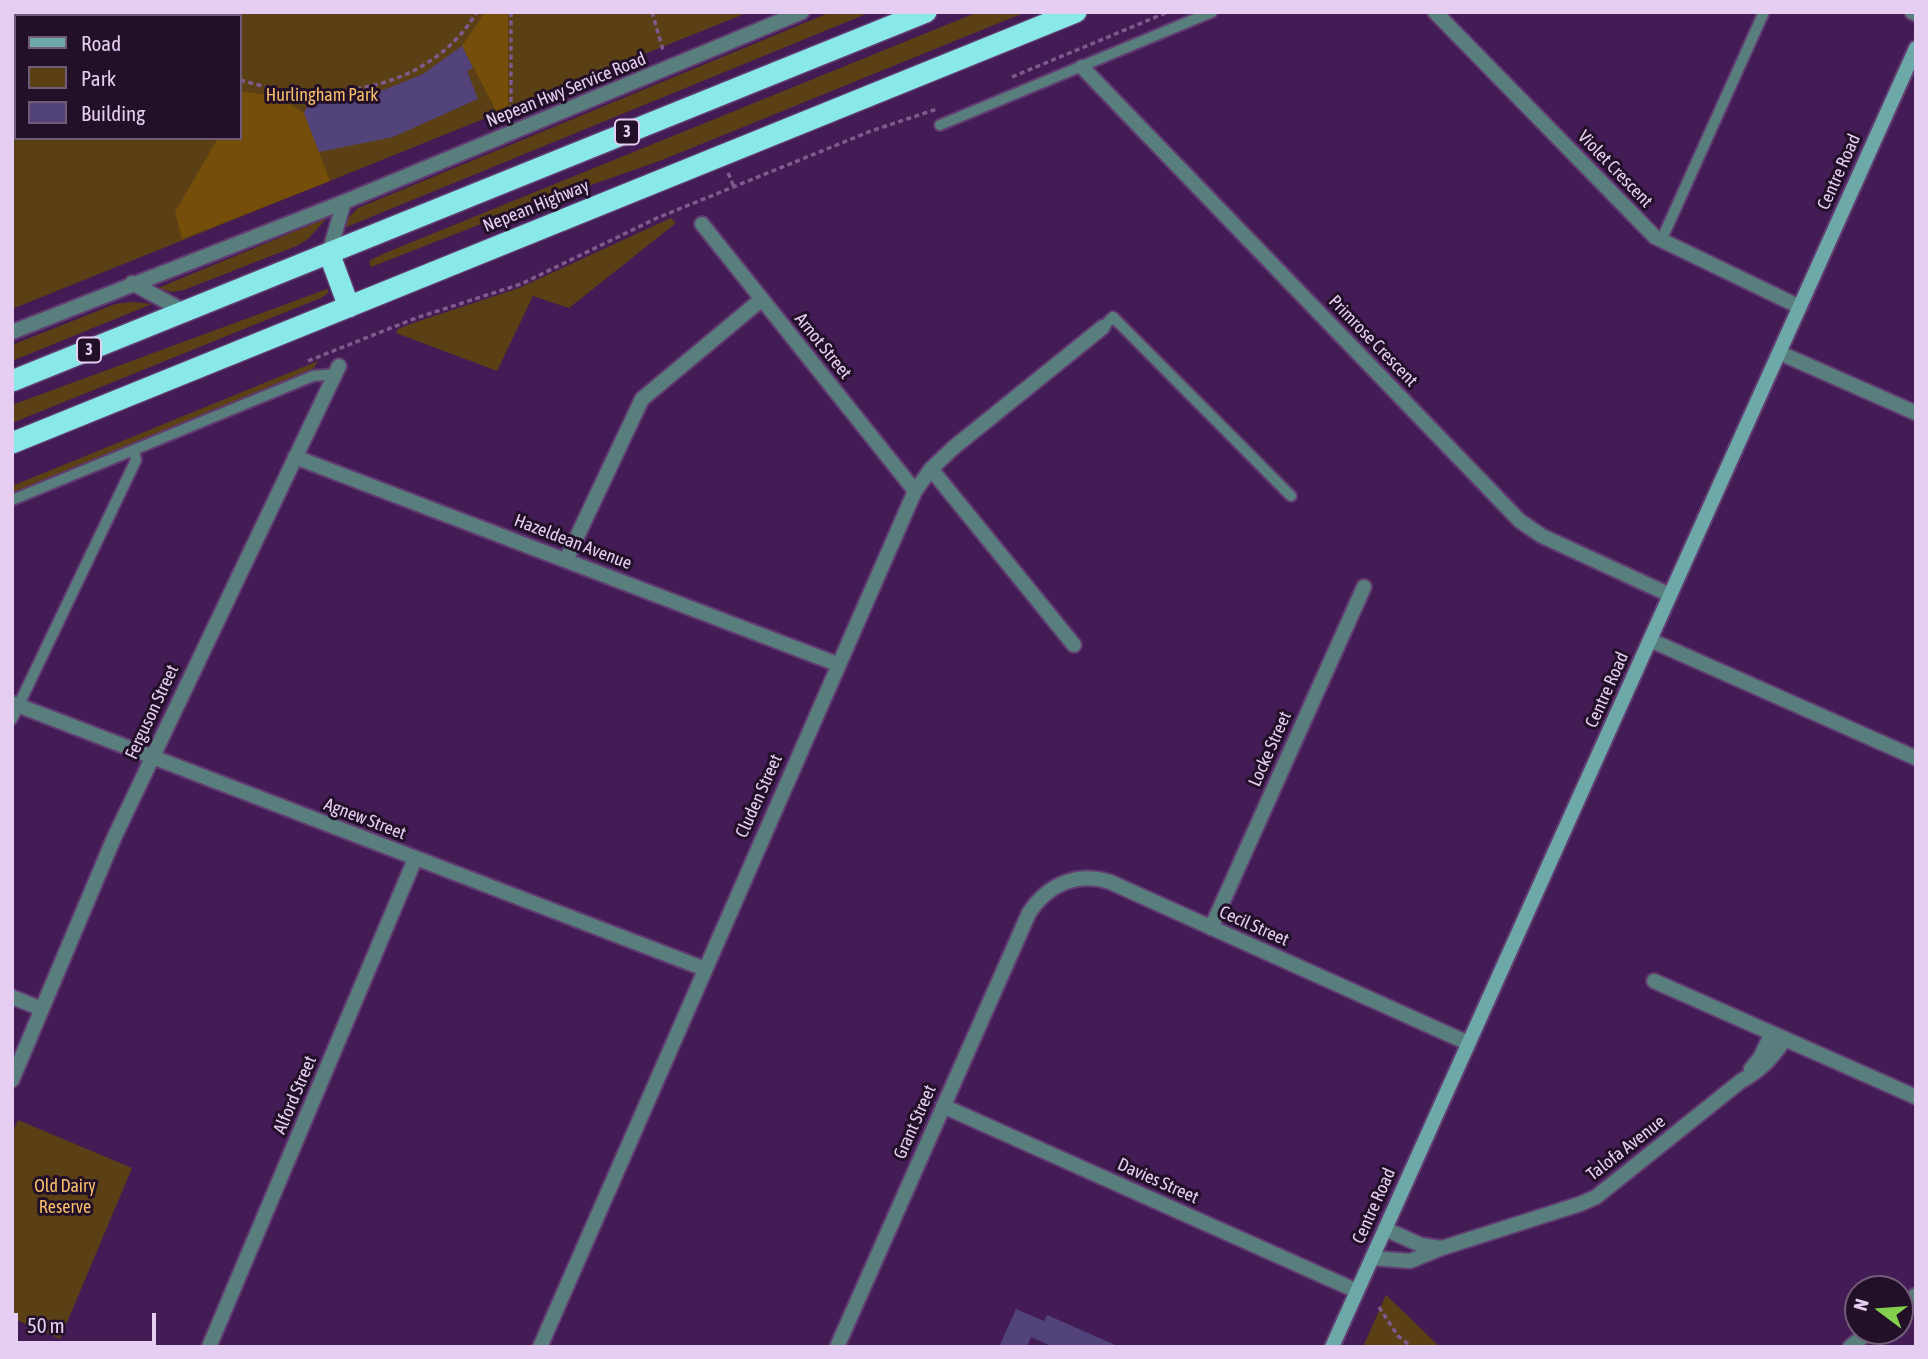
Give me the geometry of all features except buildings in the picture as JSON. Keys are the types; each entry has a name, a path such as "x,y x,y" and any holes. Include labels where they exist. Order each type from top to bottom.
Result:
{"highway":[{"name":"Nepean Highway","path":"12,381 926,12"},
{"name":"Nepean Highway","path":"12,443 1076,12"},
{"path":"329,253 349,307"}],"main road":[{"name":"Centre Road","path":"1332,1347 1916,48"}],"street":[{"name":"Nepean Hwy Service Road","path":"12,332 344,202 802,12"},
{"name":"Violet Crescent","path":"1435,12 1661,242 1800,307"},
{"name":"Primrose Crescent","path":"1082,67 1520,521 1542,536 1670,595"},
{"path":"329,253 344,202"},
{"name":"Arnot Street","path":"702,224 915,491"},
{"path":"132,283 184,311"},
{"path":"566,560 642,399 762,299"},
{"name":"Cluden Street","path":"540,1347 915,491 931,469 953,448 1103,327"},
{"path":"1780,353 1916,413"},
{"name":"Ferguson Street","path":"12,1080 99,872 337,370"},
{"name":"Hazeldean Avenue","path":"295,457 838,664"},
{"path":"931,469 1074,645"},
{"name":"Locke Street","path":"1211,928 1364,587"},
{"path":"1650,640 1916,758"},
{"name":"Agnew Street","path":"14,709 152,757 705,968"},
{"name":"Alford Street","path":"209,1347 415,859"},
{"name":"Cecil Street","path":"1029,913 1049,890 1077,878 1110,883 1468,1043"},
{"name":"Grant Street","path":"837,1347 1029,913"},
{"path":"1654,981 1916,1097"},
{"path":"12,997 43,1009"},
{"name":"Talofa Avenue","path":"1372,1258 1410,1261 1596,1197 1741,1081 1760,1058 1772,1033"},
{"name":"Talofa Avenue","path":"1741,1081 1757,1073 1770,1061 1786,1039"},
{"name":"Davies Street","path":"943,1106 1357,1291"},
{"path":"1385,1229 1421,1245 1442,1248"}],"lane":[{"path":"940,125 1212,12"},
{"path":"1661,242 1765,12"},
{"path":"1103,327 1114,317 1291,496"},
{"path":"12,500 313,376 337,370"},
{"path":"14,709 136,460 134,450"}],"path":[{"path":"242,80 266,86 270,91 280,93 286,90 324,93 382,84 403,76 440,55 456,40 477,12"},
{"path":"511,12 511,133"},
{"path":"652,12 663,50"},
{"path":"1004,81 1168,12"},
{"path":"307,361 416,318 521,284 657,218 871,131 947,106"},
{"path":"1379,1307 1398,1336 1412,1347"}],"green space":[{"name":"Hurlingham Park","path":"12,12 749,12 12,309"},
{"path":"831,12 871,12 344,228 349,217 358,208"},
{"path":"978,12 1026,12 662,160 481,224 371,267 369,261 385,253"},
{"path":"327,218 299,245 184,290 172,292 158,288"},
{"path":"671,218 676,223 569,308 533,296 497,371 396,333 398,329 413,323 519,288"},
{"path":"327,289 329,292 323,297 12,423 12,405"},
{"path":"115,304 152,304 12,361 12,345"},
{"path":"318,361 309,375 12,499 12,486"},
{"name":"Old Dairy Reserve","path":"18,1120 132,1168 60,1339 12,1318 12,1134"},
{"path":"1386,1295 1440,1347 1363,1347"}],"shaded area":[{"path":"485,12 508,12 508,110 498,114 462,46"},
{"path":"242,91 277,96 304,113 330,181 182,239 175,212 217,140 242,140"}]}
